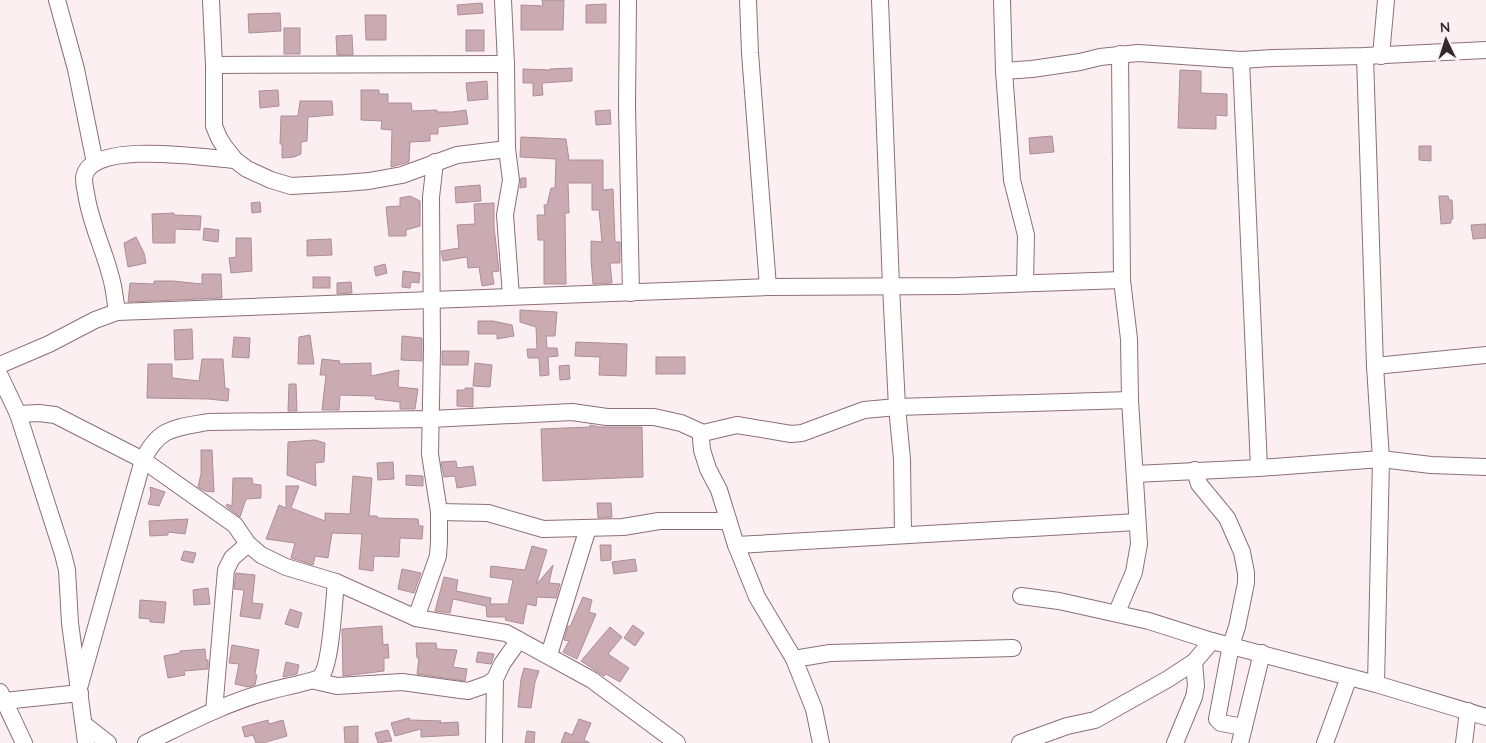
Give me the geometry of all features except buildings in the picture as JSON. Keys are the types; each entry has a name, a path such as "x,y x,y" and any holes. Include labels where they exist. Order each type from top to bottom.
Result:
{"street":[{"path":"57,0 76,69 96,163"},
{"path":"212,0 214,126 218,138 235,160 248,169 271,180 291,186 369,181 402,175 457,155 507,149"},
{"path":"503,0 507,149 511,180 505,215 511,296"},
{"path":"628,0 627,106 631,293"},
{"path":"748,0 768,287"},
{"path":"880,0 891,286 897,407 902,459 903,534"},
{"path":"1002,0 1004,71 1012,180 1026,235 1025,283"},
{"path":"1376,684 1381,459 1375,366 1373,56 1386,0"},
{"path":"1004,71 1054,66 1120,54 1138,53 1241,60 1486,50"},
{"path":"1116,612 1134,572 1140,544 1130,400 1129,339 1122,280 1120,54"},
{"path":"1241,60 1259,468"},
{"path":"214,64 506,64"},
{"path":"117,312 110,275 88,210 84,179 91,165 111,156 148,153 235,160"},
{"path":"416,618 438,556 439,512 430,454 431,197 436,162"},
{"path":"0,365 49,344 94,320 117,312 768,287 957,286 1122,280"},
{"path":"1375,366 1486,355"},
{"path":"0,376 18,414 66,570 70,623 86,743"},
{"path":"79,690 143,460 150,445 172,429 208,422 431,419 572,412 607,417 654,417 681,423 703,433 738,426 791,434 802,433 864,410 897,407 1130,400"},
{"path":"18,414 39,413 55,415 143,460 235,525 248,544 261,555 286,567 336,582 416,618 506,633 592,680 677,743"},
{"path":"703,433 701,439 702,450 708,469 719,490 736,545 757,597 794,659 814,709 821,743"},
{"path":"1135,474 1259,468 1381,459 1431,465 1486,466"},
{"path":"1195,470 1200,484 1227,518 1242,552 1246,573 1246,583 1237,627 1231,645 1217,718 1221,723 1242,735 1262,654"},
{"path":"439,512 488,513 536,528 623,527 659,521 728,521"},
{"path":"736,545 1137,522"},
{"path":"549,656 588,528"},
{"path":"214,711 226,570 232,558 248,544"},
{"path":"146,743 214,711 266,692 315,680 321,676 327,658 336,582"},
{"path":"1021,596 1048,599 1116,612 1486,716"},
{"path":"494,743 495,679 502,664 518,640"},
{"path":"1020,743 1067,726 1095,720 1168,680 1194,662 1212,640"},
{"path":"794,659 830,654 1012,648"},
{"path":"1175,743 1194,697 1196,686 1194,662"},
{"path":"1325,743 1349,677"},
{"path":"315,680 337,686 402,682 468,691 488,684 495,679"},
{"path":"24,743 2,696 79,690"},
{"path":"1464,743 1468,711"},
{"path":"85,725 108,743"},
{"path":"1064,743 1067,726"}]}
